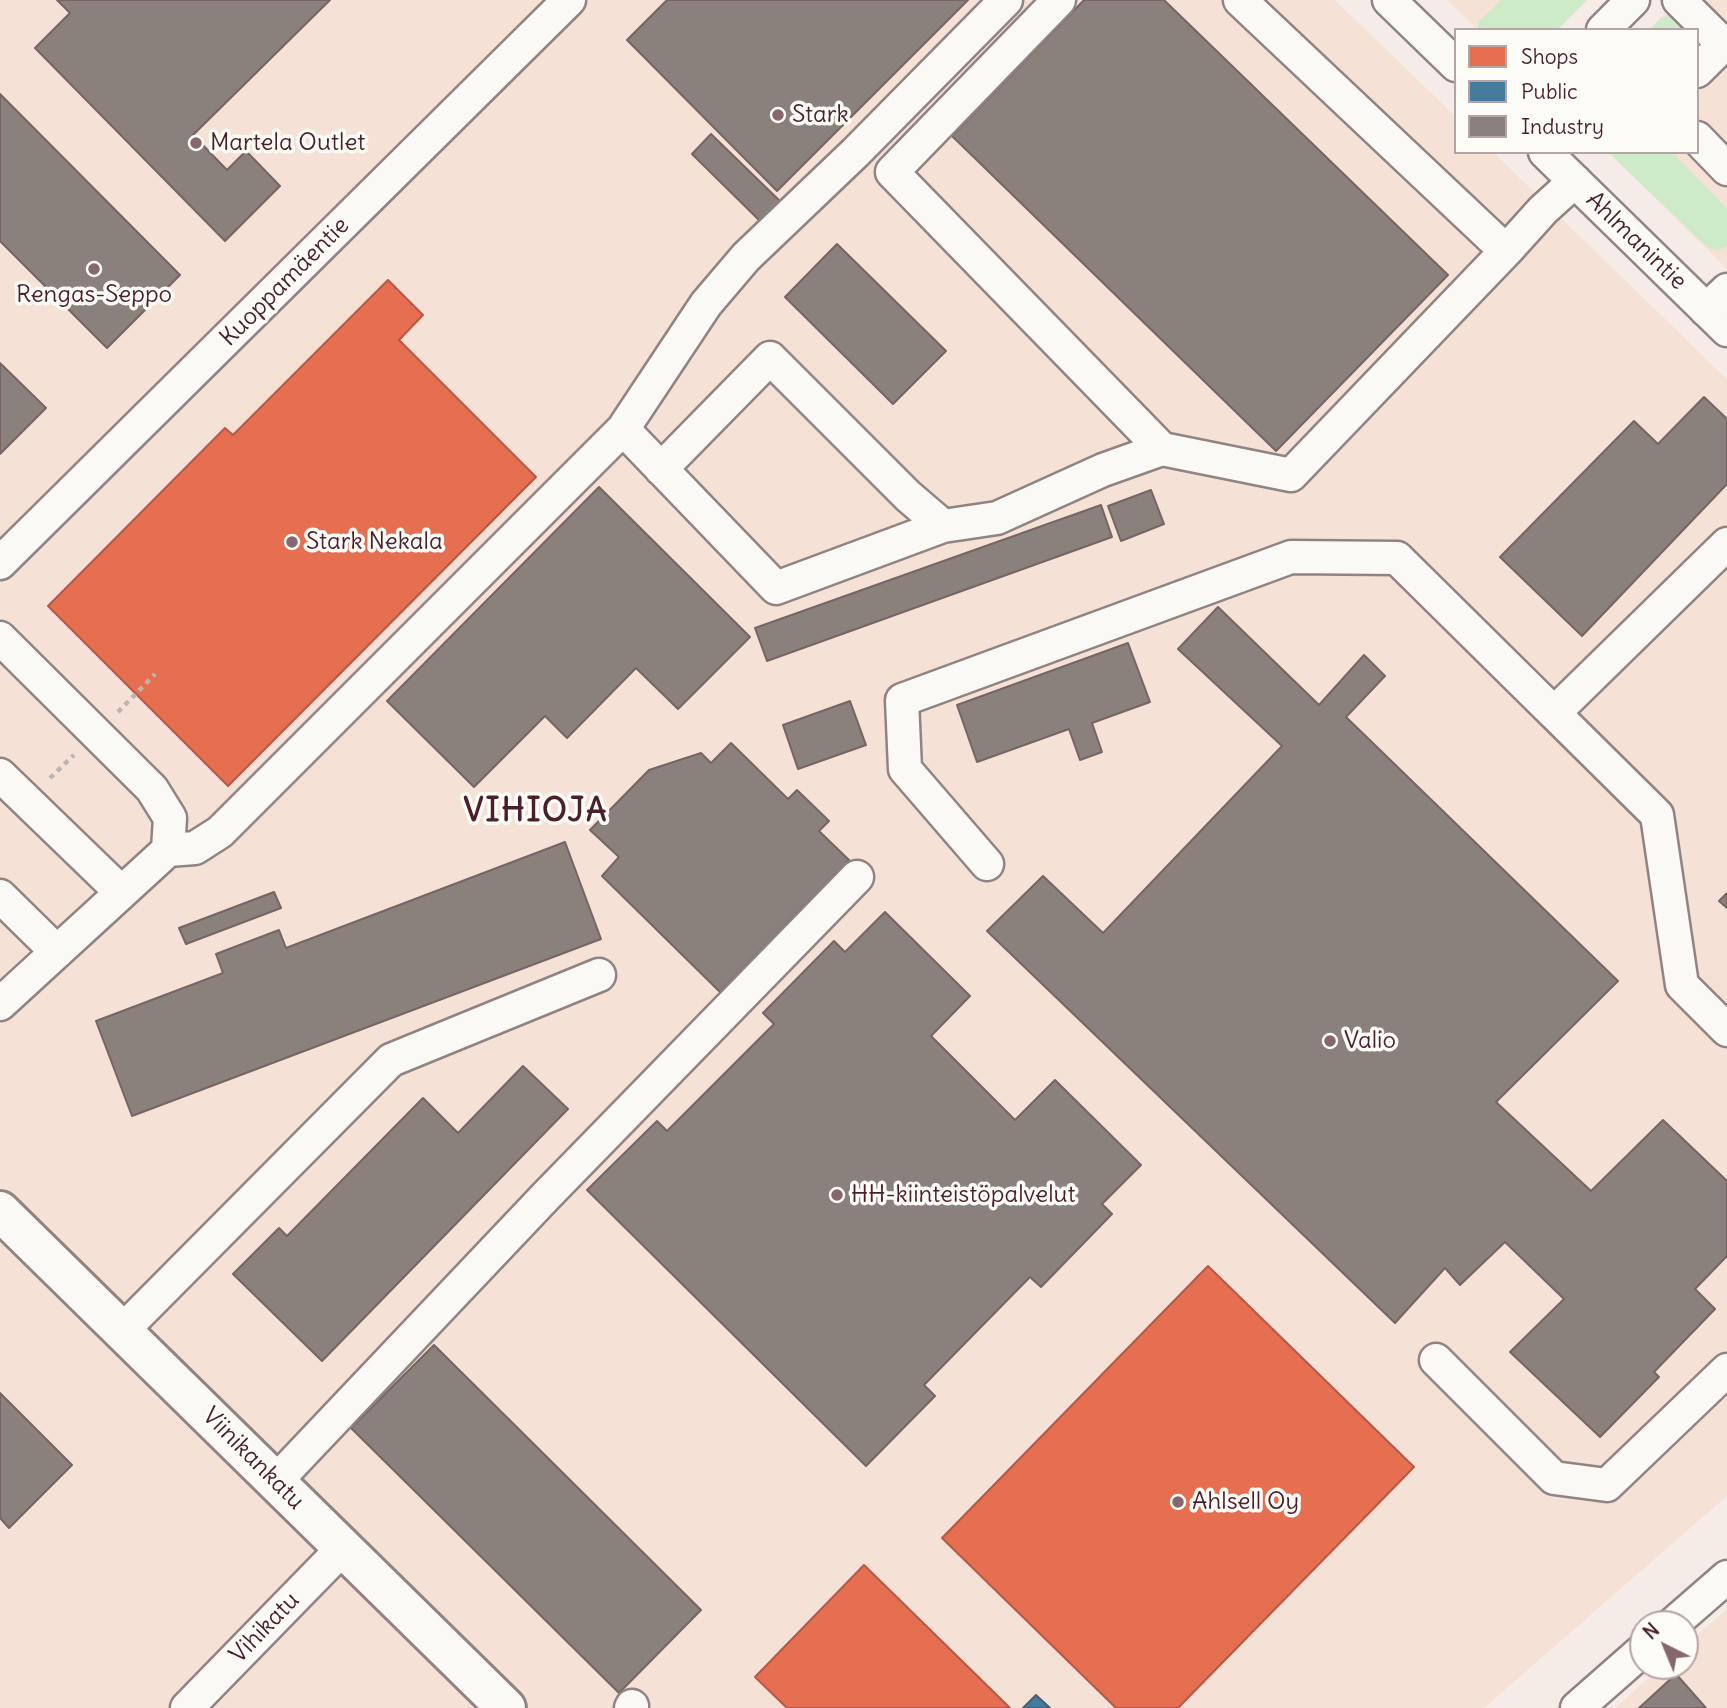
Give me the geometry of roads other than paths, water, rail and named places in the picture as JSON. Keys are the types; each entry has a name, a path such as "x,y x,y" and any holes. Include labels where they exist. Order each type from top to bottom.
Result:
{"main road":[{"name":"Viinikankatu","path":"0,1211 506,1708"}],"street":[{"name":"Kuoppamäentie","path":"0,563 569,0"},
{"path":"0,1004 168,850 195,848 220,832 624,429 706,304 746,257 847,161 1006,0"},
{"path":"1059,0 892,172 1162,449"},
{"path":"1240,0 1506,251"},
{"path":"1389,0 1454,63"},
{"path":"1605,28 1633,0"},
{"path":"1679,0 1725,46 1699,69"},
{"path":"1699,140 1727,169"},
{"name":"Ahlmanintie","path":"1547,154 1720,310"},
{"path":"624,429 776,588 943,526 997,517 1103,470 1162,449 1291,475 1543,210 1575,181"},
{"path":"661,469 770,358 908,496 943,526"},
{"path":"1553,713 1727,544"},
{"path":"987,864 905,769 902,700 1291,557 1397,558 1657,815 1682,985 1727,1030"},
{"path":"0,638 152,789 170,818 168,850"},
{"path":"0,775 121,892"},
{"path":"276,1481 857,877"},
{"path":"0,896 57,953"},
{"path":"122,1331 391,1060 598,975"},
{"path":"1436,1360 1554,1478 1607,1485 1727,1370"},
{"name":"Vihikatu","path":"187,1708 343,1548"},
{"path":"1689,1610 1727,1577"},
{"path":"1577,1708 1629,1662"}],"place":[{"name":"Stark","path":"778,115"},
{"name":"Martela Outlet","path":"196,143"},
{"name":"Rengas-Seppo","path":"94,269"},
{"name":"Stark Nekala","path":"292,542"},
{"name":"Valio","path":"1330,1041"},
{"name":"HH-kiinteistöpalvelut","path":"837,1195"},
{"name":"Ahlsell Oy","path":"1178,1502"}],"district":[{"name":"VIHIOJA","path":"536,812"}]}
